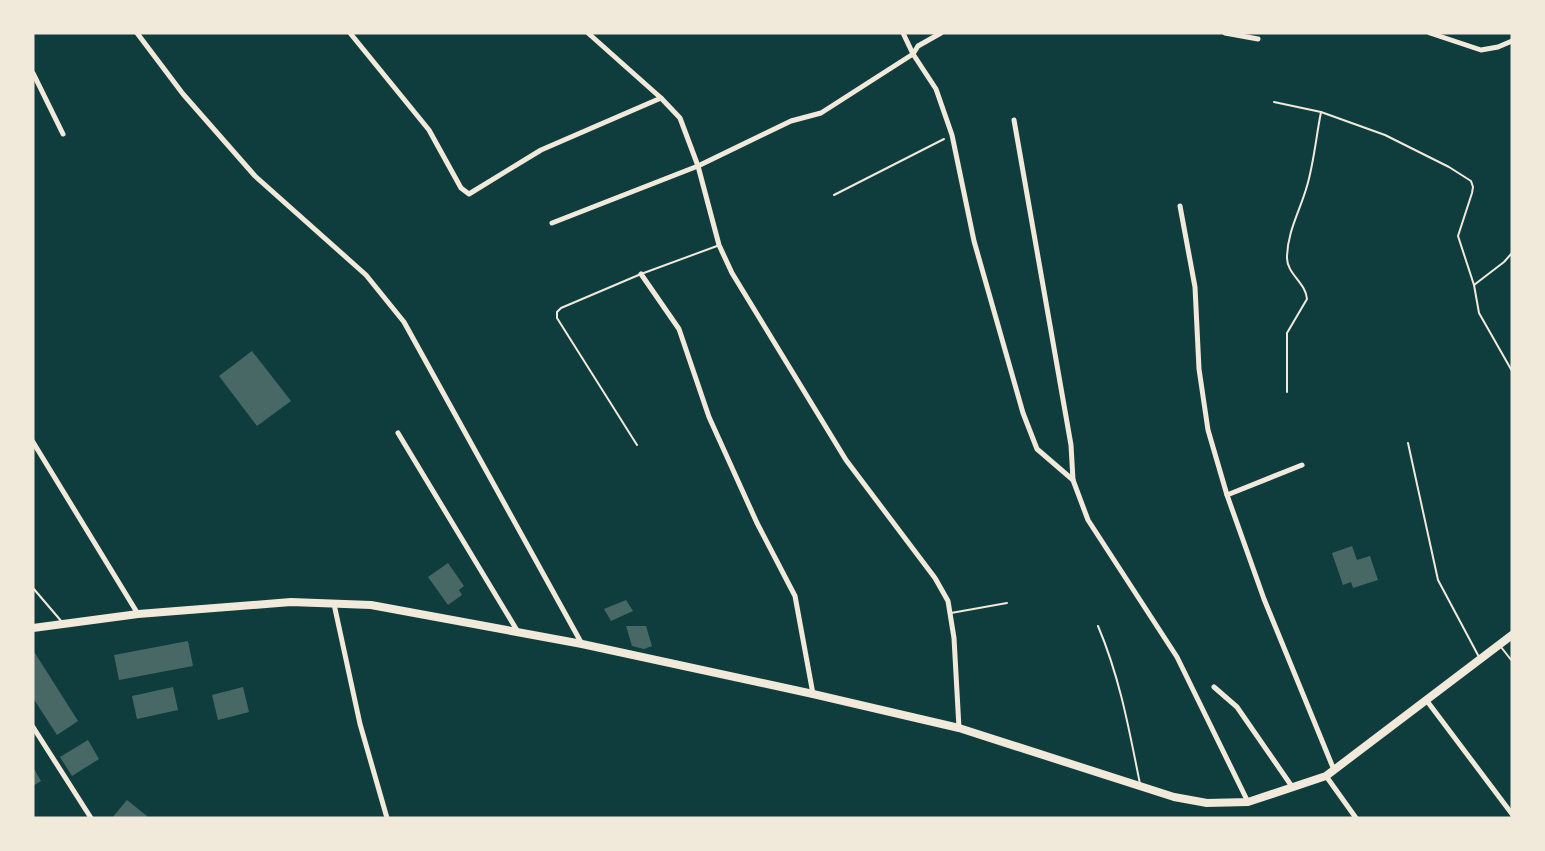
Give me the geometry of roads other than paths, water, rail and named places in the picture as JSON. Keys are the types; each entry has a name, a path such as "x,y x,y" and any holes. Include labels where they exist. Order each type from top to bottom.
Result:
{"main road":[{"path":"33,628 138,614 291,602 371,605 582,644 959,728 1140,787 1174,797 1207,803 1248,802 1293,788 1330,773 1512,635"}],"street":[{"path":"137,33 183,94 255,176 366,275 404,322 582,644"},
{"path":"350,33 429,130 461,188 469,195 541,150 661,98"},
{"path":"588,33 680,118 698,166 719,246 732,273 846,460 935,578 948,601 951,613 959,728"},
{"path":"903,33 913,54 936,89 951,135 974,242 1023,413 1037,449 1073,480"},
{"path":"552,223 698,166 791,121 821,113 913,54 918,46 941,33"},
{"path":"1225,33 1258,39"},
{"path":"1430,33 1481,50 1498,47 1512,41"},
{"path":"33,73 63,134"},
{"path":"1014,120 1071,445 1073,480 1088,520 1177,657 1248,802"},
{"path":"1180,206 1195,287 1199,369 1208,430 1227,495 1330,773 1356,818"},
{"path":"641,274 679,329 709,417 757,523 795,596 813,694"},
{"path":"398,433 519,632"},
{"path":"33,442 138,614"},
{"path":"1227,495 1302,465"},
{"path":"334,603 360,724 387,818"},
{"path":"1214,687 1237,707 1293,788"},
{"path":"1427,701 1512,814"},
{"path":"33,727 92,818"}],"lane":[{"path":"1274,102 1321,112 1384,135 1449,167 1471,181 1472,194 1458,236 1479,314 1512,371"},
{"path":"1287,392 1287,333 1307,299 1306,292 1289,268 1287,260 1289,234 1307,186 1321,112"},
{"path":"637,445 557,318 557,312 561,308 641,274 719,246"},
{"path":"1473,285 1504,262 1512,253"},
{"path":"1408,443 1438,580 1480,659"},
{"path":"33,588 64,624"},
{"path":"951,613 1007,603"},
{"path":"1098,626 1112,659 1140,787"},
{"path":"1499,645 1512,661"}]}
